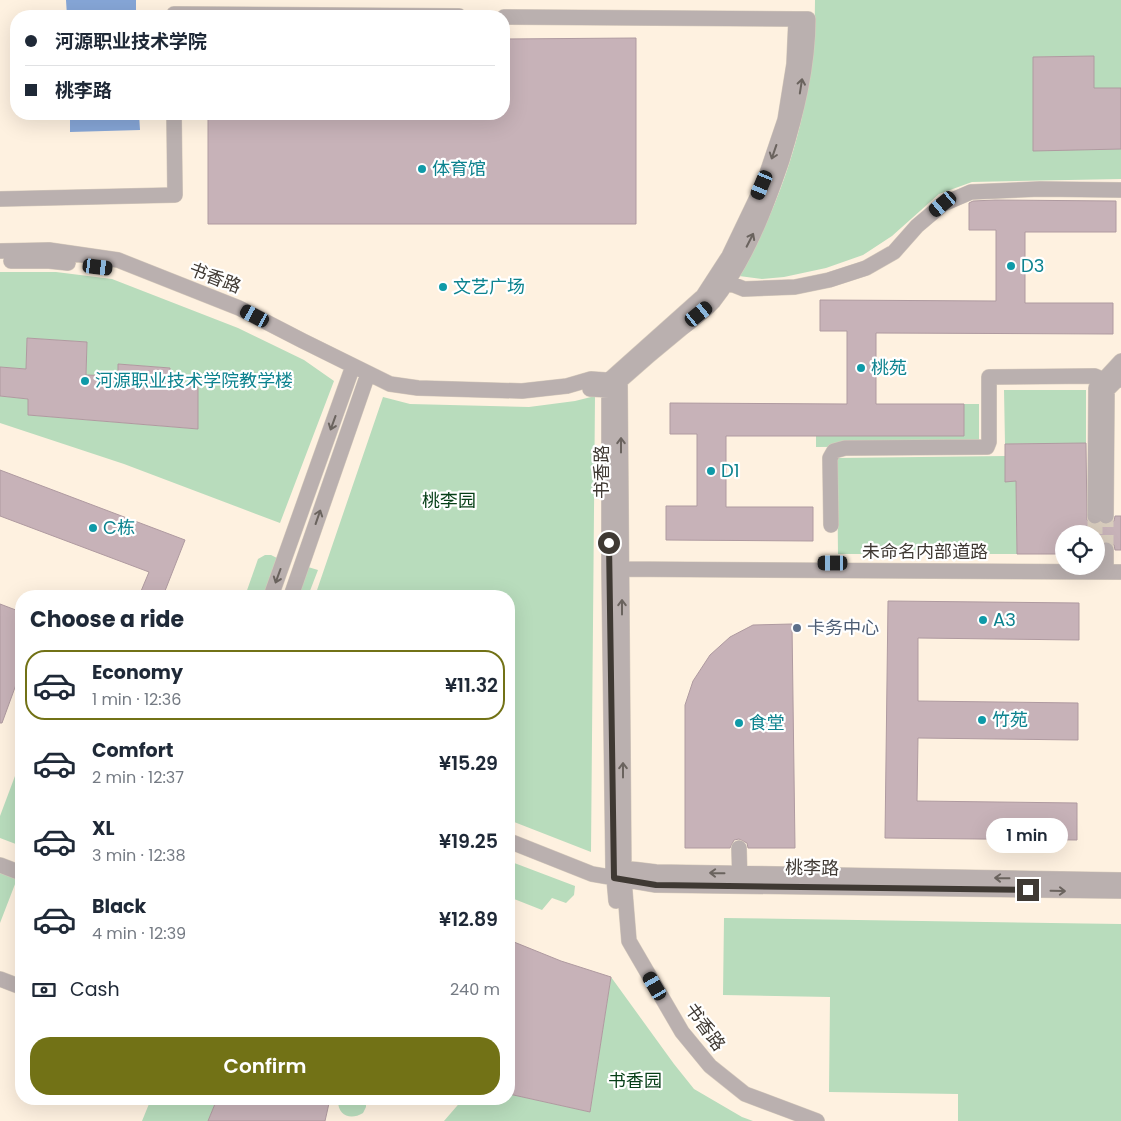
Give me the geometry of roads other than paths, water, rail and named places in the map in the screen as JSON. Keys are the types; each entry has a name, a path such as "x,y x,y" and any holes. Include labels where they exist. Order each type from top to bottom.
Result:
{"street":[{"path":"510,16 808,18 808,36 801,90 794,120 759,223 738,264 720,280 712,304 614,385"},
{"path":"0,199 175,195 174,120"},
{"path":"720,280 744,289 795,288 830,280 866,268 894,252 917,226 943,204 971,192 1040,189 1121,190"},
{"name":"书香路","path":"0,251 49,250 118,260 239,308 352,370"},
{"name":"书香路","path":"0,261 49,261 115,269 235,315 298,348 367,377 388,391 418,396 522,400 567,395 614,385 619,943 672,1034 704,1071 739,1100 798,1121"},
{"path":"273,590 352,370"},
{"path":"1101,516 1096,388 1114,373"},
{"path":"831,525 830,458 834,451 845,448 983,448 989,442 989,377 1114,373"},
{"path":"293,590 367,377"},
{"name":"未命名内部道路","path":"615,566 1055,565"},
{"name":"未命名内部道路","path":"615,566 1055,565"},
{"name":"未命名内部道路","path":"1105,566 1121,572"},
{"name":"桃李路","path":"515,832 619,873"},
{"name":"桃李路","path":"515,843 592,874 656,872 739,880 1121,892"},
{"path":"738,848 739,880"},
{"path":"0,865 15,871"},
{"name":"书香路","path":"619,873 629,941 682,1032 710,1066 745,1094 817,1121"},
{"name":"桃李路","path":"739,880 1121,880"},
{"path":"0,979 15,985"}],"water":[{"path":"66,0 136,0 136,10 67,10"},
{"path":"70,120 139,120 140,130 70,132"}],"tunnel":[{"path":"1095,516 1095,525"},
{"path":"1106,516 1106,550"}],"place":[{"name":"体育馆","path":"422,169"},
{"name":"D3","path":"1011,266"},
{"name":"文艺广场","path":"443,287"},
{"name":"桃苑","path":"861,368"},
{"name":"河源职业技术学院教学楼","path":"85,381"},
{"name":"D1","path":"711,471"},
{"name":"C栋","path":"93,528"},
{"name":"A3","path":"983,620"},
{"name":"卡务中心","path":"797,628"},
{"name":"竹苑","path":"982,720"},
{"name":"食堂","path":"739,723"}],"park label":[{"name":"桃李园","path":"449,501"},
{"name":"书香园","path":"635,1081"}]}
